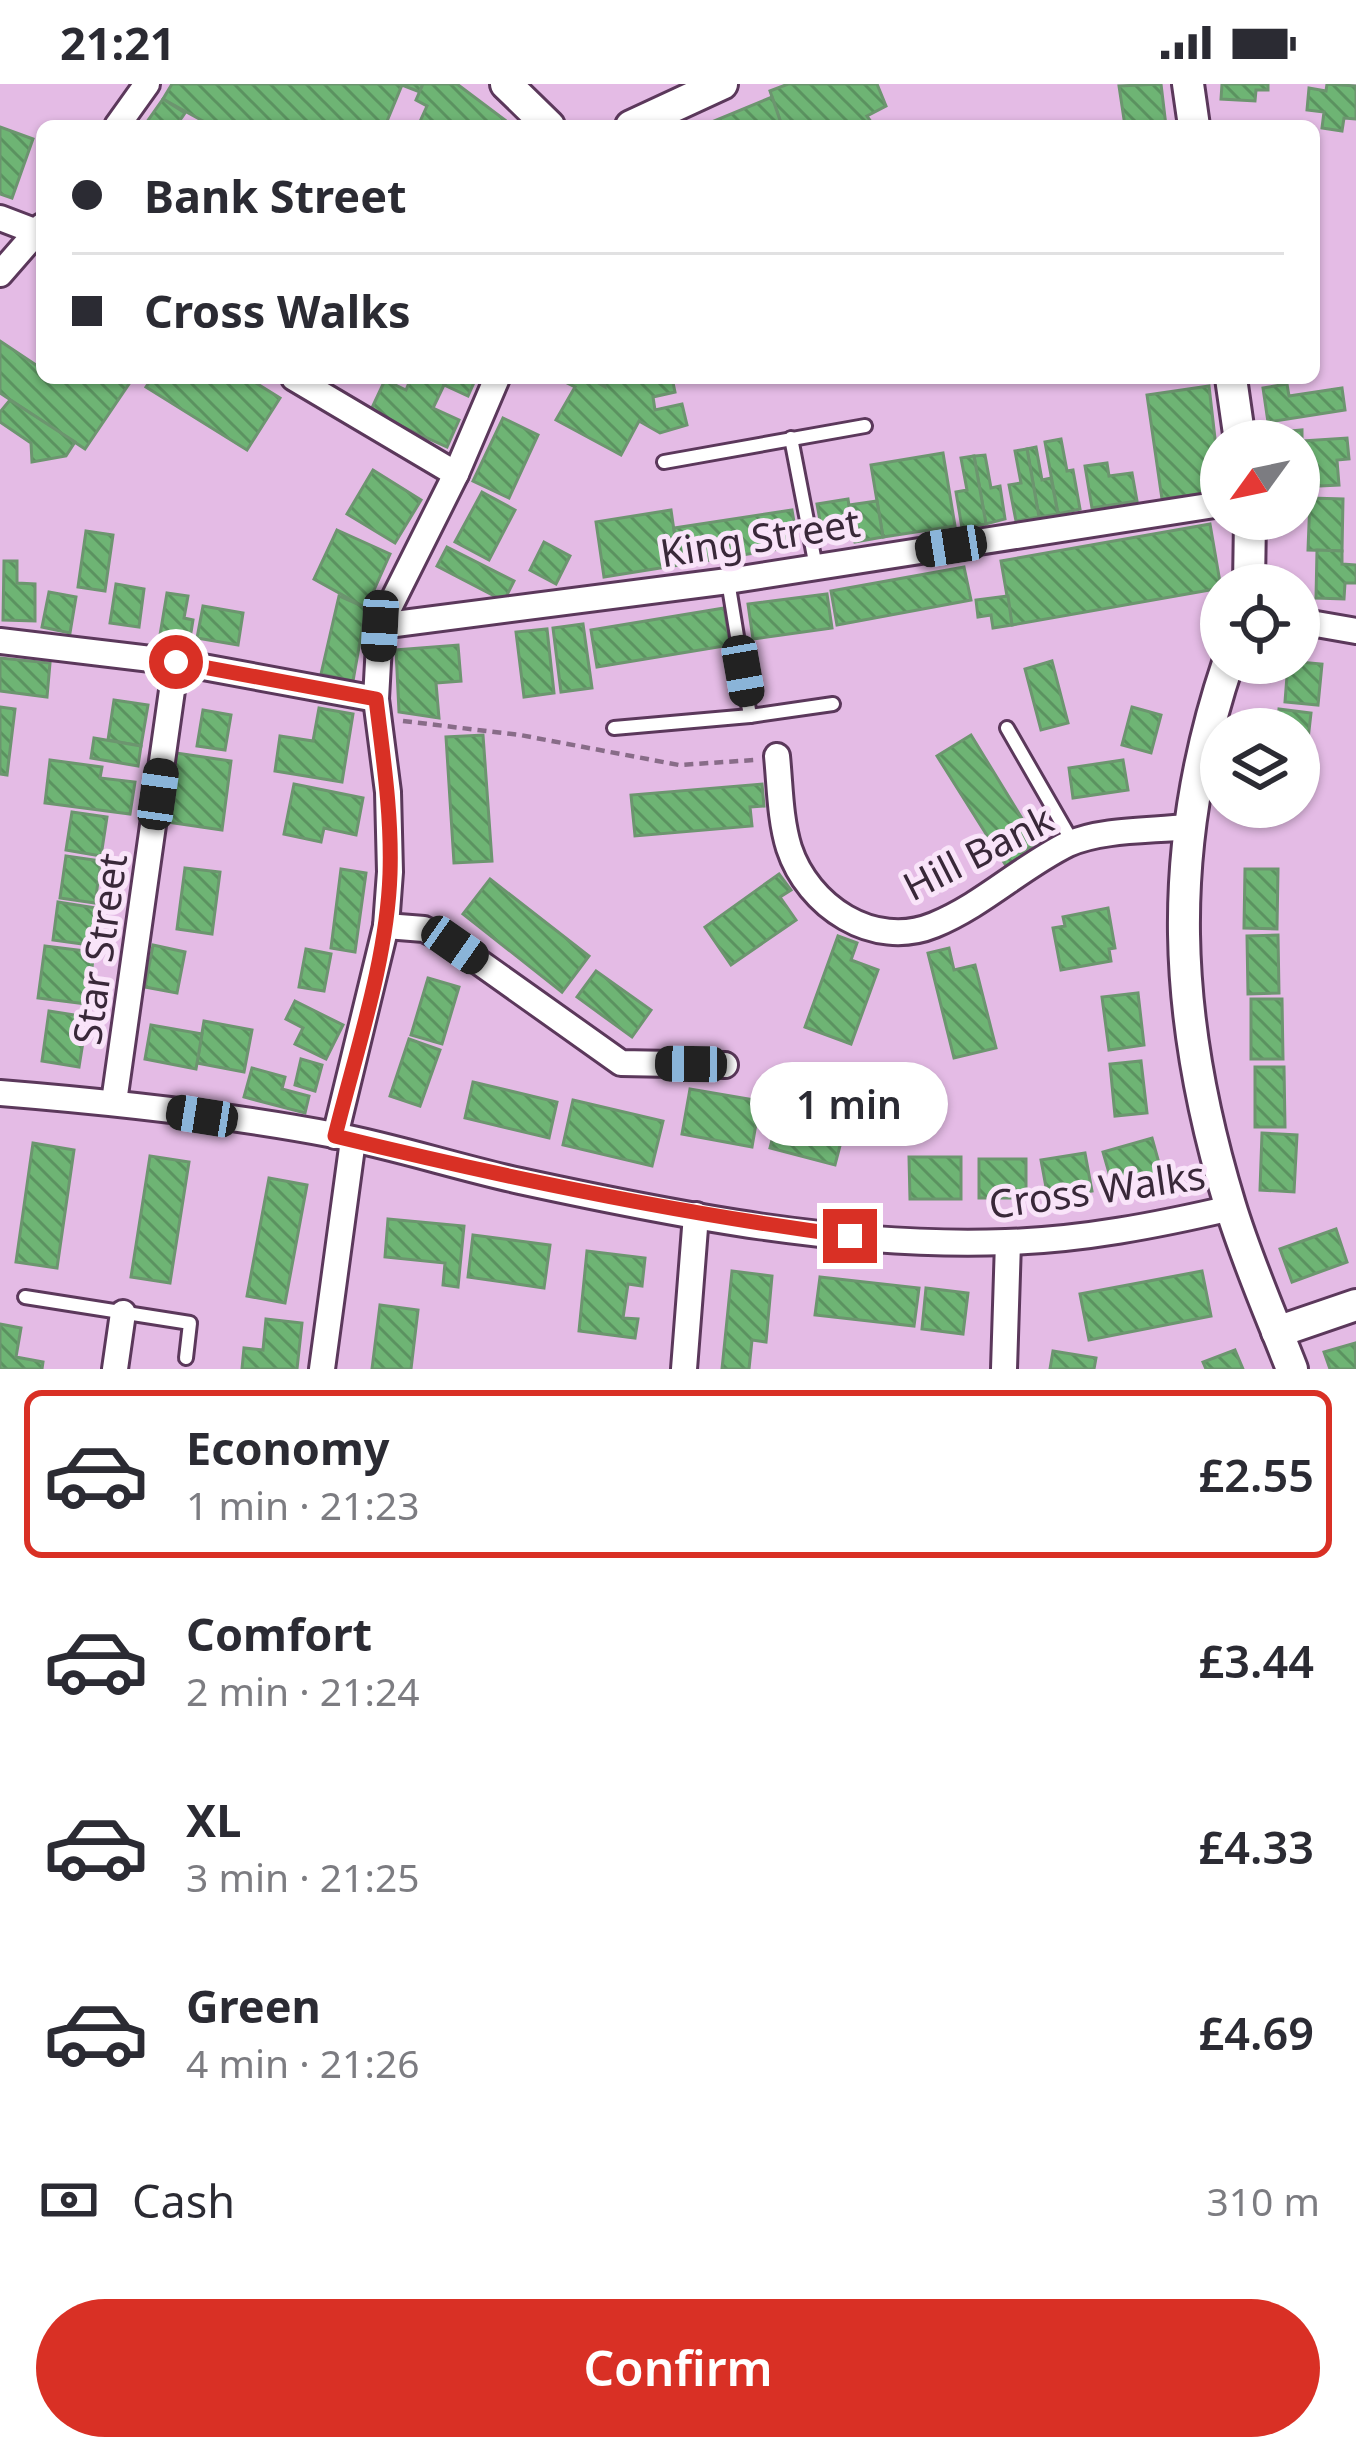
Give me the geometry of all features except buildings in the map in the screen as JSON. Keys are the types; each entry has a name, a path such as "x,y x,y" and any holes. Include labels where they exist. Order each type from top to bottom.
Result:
{"street":[{"path":"121,120 147,84"},
{"path":"506,84 543,120"},
{"path":"644,120 722,84"},
{"path":"1188,84 1193,120"},
{"path":"0,218 36,229"},
{"path":"0,274 36,235"},
{"path":"304,384 456,474"},
{"path":"322,1369 344,1138 386,926 390,872 388,792 377,705 380,626 456,474 494,384"},
{"path":"1232,384 1237,420"},
{"name":"King Street","path":"380,626 728,581 1200,507"},
{"path":"1320,625 1356,631"},
{"path":"0,640 176,662 377,705"},
{"name":"Star Street","path":"115,1102 176,662"},
{"path":"1221,684 1201,747 1186,827 1182,904 1186,985 1206,1116 1231,1208 1292,1369"},
{"name":"Hill Bank","path":"777,756 789,848 807,886 855,924 901,932 930,927 965,910 1072,842 1186,827"},
{"path":"386,926 424,929 455,945 621,1063 725,1065"},
{"name":"Cross Walks","path":"0,1093 115,1102 344,1138 519,1181 696,1215 850,1236 1008,1243 1082,1236 1231,1208"},
{"path":"684,1369 696,1215"},
{"path":"1004,1369 1008,1243"},
{"path":"1277,1332 1356,1305"},
{"path":"115,1369 123,1313"}],"lane":[{"path":"664,462 865,426"},
{"path":"791,438 816,566"},
{"path":"728,581 751,716"},
{"path":"614,728 833,704"},
{"path":"1007,728 1072,842"},
{"path":"25,1298 190,1323 186,1358"}],"path":[{"path":"377,705 404,722 520,735 679,765 777,756"}],"route":[{"path":"176,662 376,699 388,792 386,926 335,1136 519,1181 696,1215 850,1236"}]}
